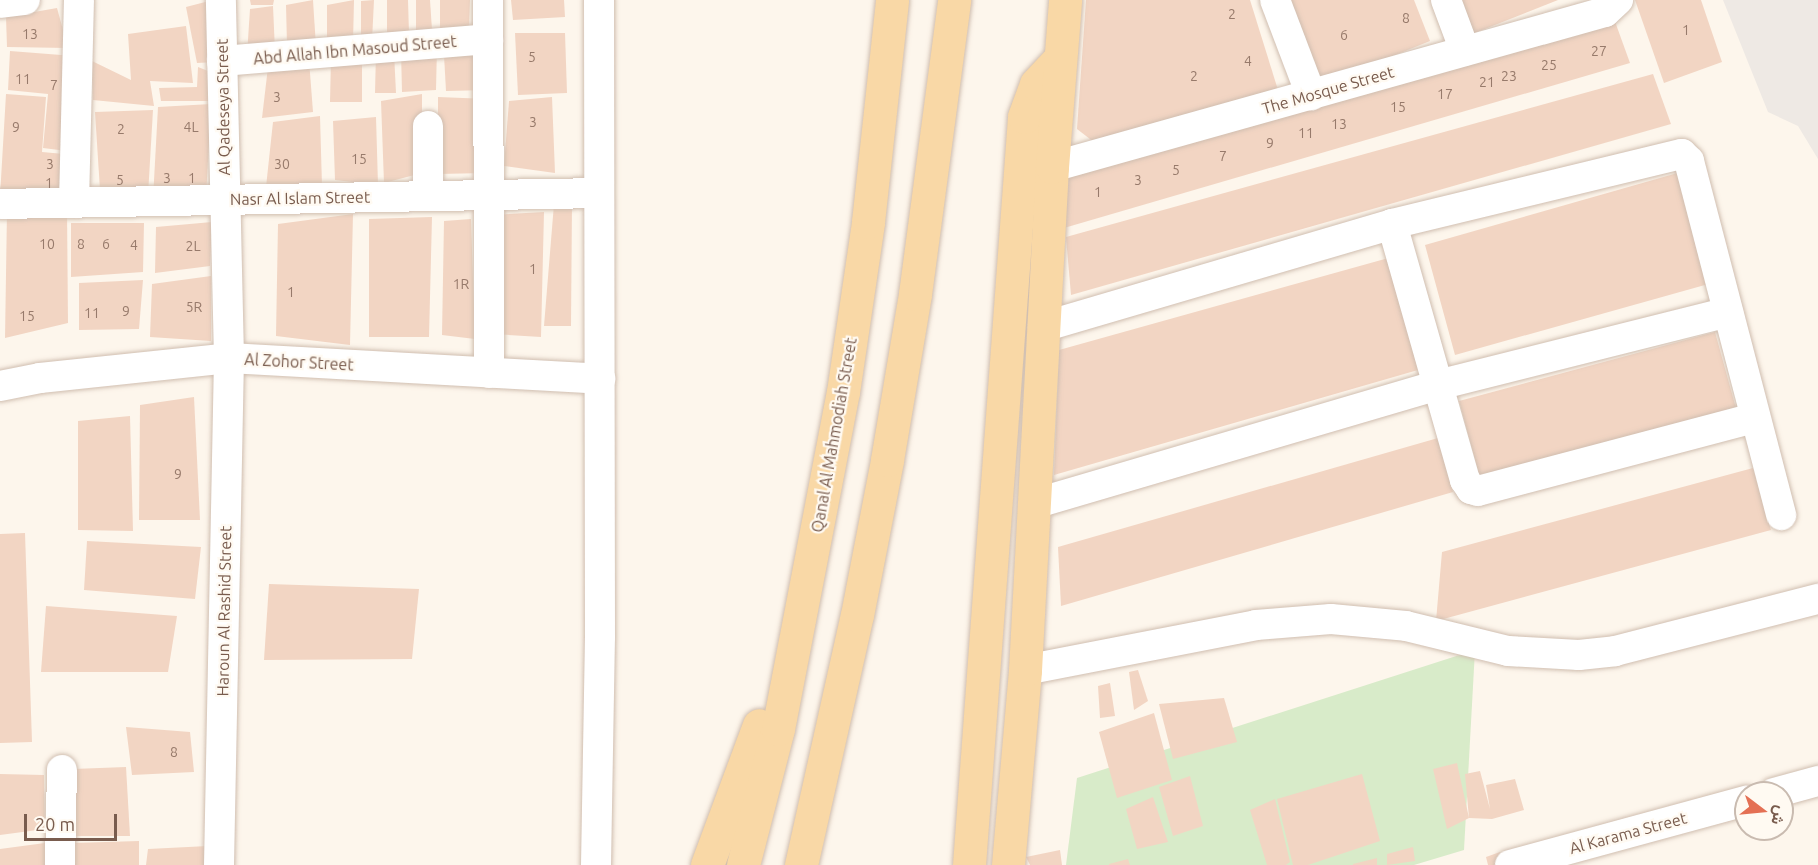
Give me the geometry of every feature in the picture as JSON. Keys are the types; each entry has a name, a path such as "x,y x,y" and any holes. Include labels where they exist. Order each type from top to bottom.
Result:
{"main road":[{"name":"Qanal Al Mahmodiah Street","path":"743,865 778,729 813,561 868,222 892,0"},
{"path":"801,865 824,770 885,471 915,294 954,0"},
{"path":"1008,865 1025,669 1062,8"},
{"path":"969,865 1024,117 1036,84 1060,58"},
{"path":"707,865 751,747 813,561"}],"street":[{"path":"74,202 79,0"},
{"name":"Al Qadeseya Street","path":"220,0 230,358"},
{"path":"488,0 489,373"},
{"path":"596,865 600,379 599,0"},
{"path":"1275,0 1311,95"},
{"path":"1446,0 1465,51"},
{"name":"The Mosque Street","path":"1052,167 1465,51 1611,6"},
{"name":"Abd Allah Ibn Masoud Street","path":"222,61 488,39"},
{"path":"428,126 428,196"},
{"path":"1043,327 1392,224 1682,154 1689,162 1781,515"},
{"name":"Nasr Al Islam Street","path":"0,204 599,193"},
{"path":"1392,224 1466,484 1475,491 1755,418"},
{"path":"1034,504 1437,385 1728,312"},
{"name":"Al Zohor Street","path":"0,386 40,378 230,358 600,379"},
{"name":"Haroun Al Rashid Street","path":"219,865 230,358"},
{"path":"1025,669 1256,625 1331,619 1406,626 1508,651 1579,655 1615,651 1818,599"},
{"path":"60,865 62,770"},
{"path":"1794,788 1818,781"},
{"name":"Al Karama Street","path":"1510,865 1734,804"}],"shaded area":[{"path":"1723,0 1818,0 1818,159 1798,126 1768,112"}],"green space":[{"path":"1475,650 1464,850 1414,865 1066,865 1077,778"}],"building":[{"path":"213,0 215,62 197,63 186,7"},
{"path":"250,0 274,0 273,5 251,5"},
{"path":"313,0 316,47 287,45 286,5"},
{"path":"354,0 353,43 327,48 327,5"},
{"path":"374,0 372,41 361,45 361,1"},
{"path":"387,0 408,0 409,34 387,39"},
{"path":"416,0 430,0 432,30 416,31"},
{"path":"440,0 470,0 469,30 440,35"},
{"path":"511,0 564,0 565,17 513,20"},
{"path":"1086,0 1250,0 1278,90 1099,146 1077,129"},
{"path":"1288,0 1414,0 1430,41 1321,85"},
{"path":"1459,0 1558,0 1472,34"},
{"path":"1635,0 1701,0 1722,62 1664,83"},
{"path":"273,6 275,51 247,55 250,9"},
{"path":"57,8 68,48 7,47 6,17"},
{"path":"1613,16 1630,63 1064,228 1066,173"},
{"path":"186,26 193,83 150,81 154,106 93,100 92,61 131,80 128,34"},
{"path":"515,33 565,33 567,93 518,95"},
{"path":"437,46 436,90 402,92 401,51"},
{"path":"486,50 488,90 446,91 444,55"},
{"path":"10,51 74,56 67,151 43,148 48,94 8,90"},
{"path":"376,52 394,53 396,93 375,93"},
{"path":"362,55 362,102 330,102 331,58"},
{"path":"309,60 313,112 262,118 268,67"},
{"path":"198,67 208,71 208,101 161,101 159,88 197,87"},
{"path":"1653,74 1671,124 1071,295 1066,237"},
{"path":"6,94 46,97 42,152 64,154 60,200 0,196"},
{"path":"422,94 422,173 384,183 381,101"},
{"path":"438,97 488,99 486,173 438,174"},
{"path":"552,97 555,173 504,166 509,101"},
{"path":"211,104 206,197 153,199 158,107"},
{"path":"153,110 148,195 100,190 95,112"},
{"path":"320,116 322,186 266,187 273,122"},
{"path":"376,117 378,185 335,180 333,121"},
{"path":"1681,172 1712,283 1455,355 1425,245"},
{"path":"572,202 571,326 544,326 554,204"},
{"path":"67,209 68,323 5,338 7,210"},
{"path":"544,212 541,337 494,334 491,215"},
{"path":"353,214 350,345 276,336 278,224"},
{"path":"432,217 429,337 369,337 369,219"},
{"path":"471,219 475,339 442,335 444,221"},
{"path":"212,222 210,266 155,273 156,227"},
{"path":"71,223 144,223 143,272 71,277"},
{"path":"1392,257 1418,370 1054,475 1059,350"},
{"path":"211,276 211,341 150,337 152,284"},
{"path":"143,280 139,329 79,330 79,283"},
{"path":"1715,332 1737,412 1481,482 1459,401"},
{"path":"194,397 200,520 139,520 140,405"},
{"path":"130,416 133,531 78,530 78,421"},
{"path":"1438,438 1453,492 1061,606 1058,547"},
{"path":"1753,468 1771,530 1436,621 1442,552"},
{"path":"25,533 32,742 0,743 0,534"},
{"path":"87,541 201,547 195,599 84,590"},
{"path":"269,584 419,589 412,659 264,660"},
{"path":"46,606 177,616 168,672 41,672"},
{"path":"1138,670 1148,701 1134,710 1129,672"},
{"path":"1110,683 1115,716 1100,718 1098,686"},
{"path":"1224,698 1237,742 1173,759 1159,704"},
{"path":"1154,713 1172,780 1117,798 1099,732"},
{"path":"126,727 190,732 194,772 132,775"},
{"path":"1457,763 1469,818 1447,829 1433,769"},
{"path":"126,767 130,836 73,836 73,769"},
{"path":"1480,771 1490,809 1486,785 1515,779 1524,810 1492,819 1469,818 1465,774"},
{"path":"0,774 44,775 45,829 0,835"},
{"path":"1362,774 1380,841 1308,865 1293,865 1277,799"},
{"path":"1190,776 1203,826 1173,836 1159,787"},
{"path":"1153,797 1168,842 1137,849 1126,809"},
{"path":"1275,799 1290,862 1286,865 1267,865 1250,810"},
{"path":"139,841 139,865 72,865 73,843"},
{"path":"45,843 45,865 0,865 0,849"},
{"path":"208,846 207,865 146,865 148,849"},
{"path":"1413,847 1415,861 1387,865 1387,854"},
{"path":"1060,850 1062,865 1030,865 1026,857"},
{"path":"1500,852 1501,865 1488,865 1486,857"},
{"path":"1377,858 1377,865 1353,865 1353,864"},
{"path":"1128,859 1130,865 1109,865 1109,864"}]}
